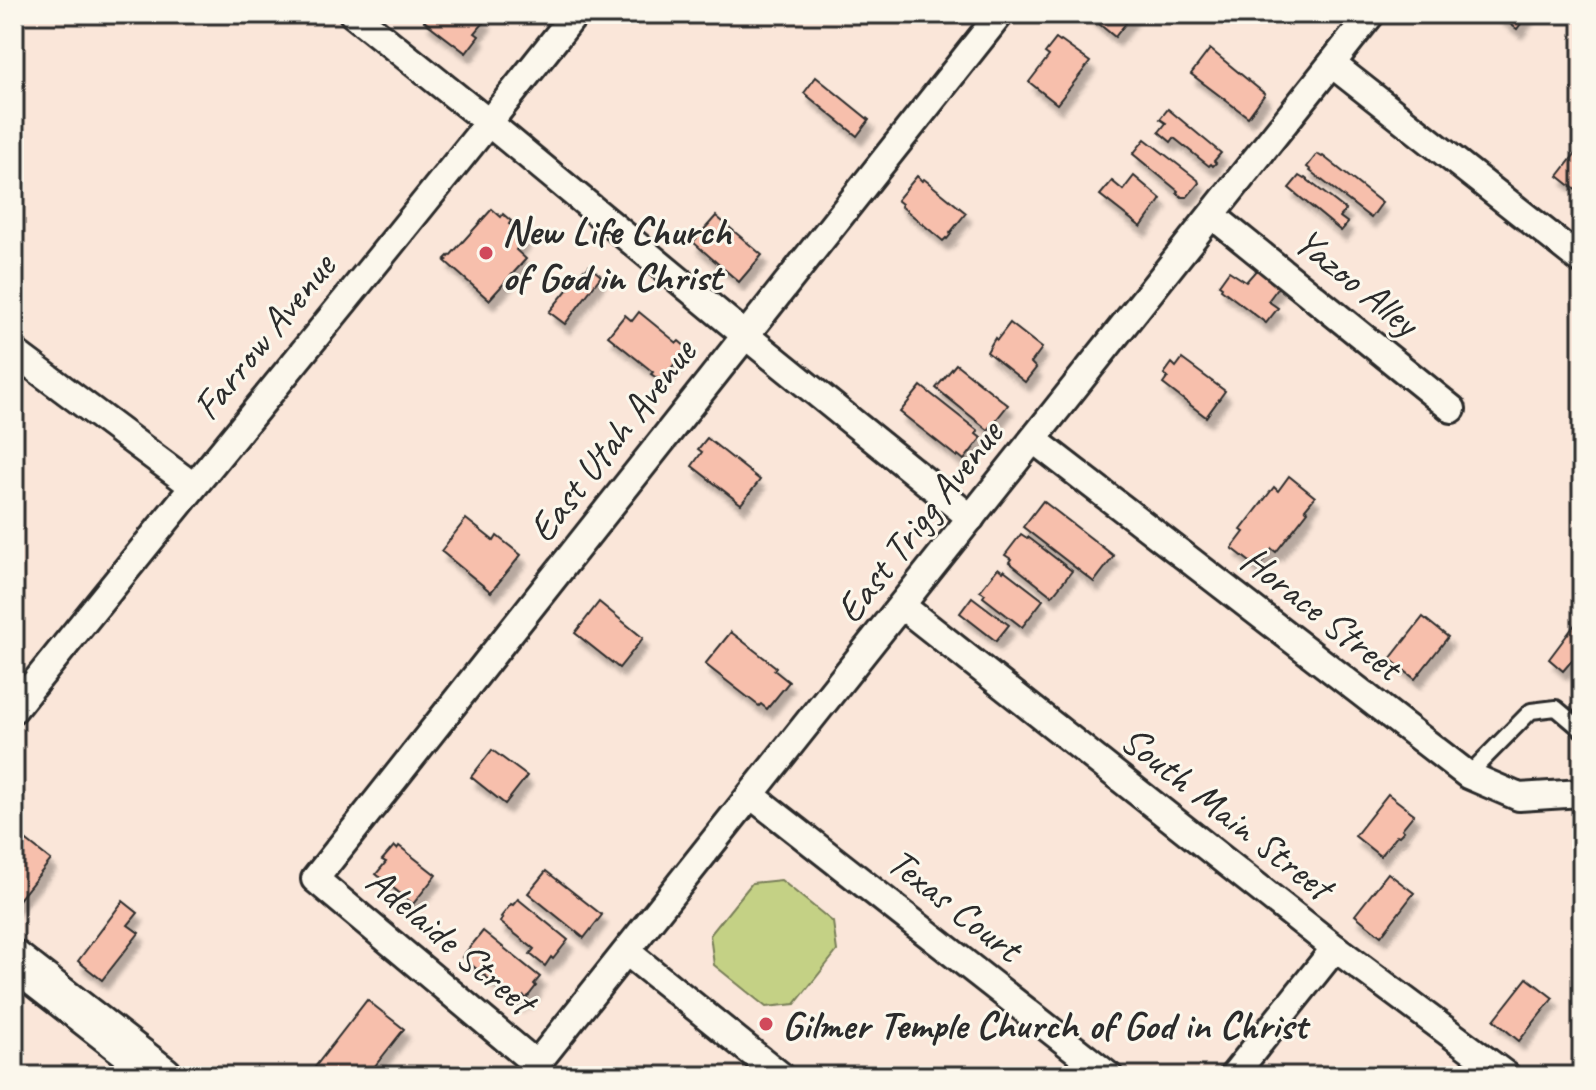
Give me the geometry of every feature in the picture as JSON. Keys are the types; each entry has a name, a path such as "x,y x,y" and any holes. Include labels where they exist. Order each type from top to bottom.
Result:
{"main road":[{"path":"14,960 163,1076"}],"street":[{"path":"353,14 971,518"},
{"name":"Farrow Avenue","path":"14,709 575,14"},
{"name":"East Utah Avenue","path":"315,879 1000,14"},
{"name":"East Trigg Avenue","path":"531,1070 1371,14"},
{"path":"1332,64 1582,261"},
{"name":"Yazoo Alley","path":"1212,215 1452,409"},
{"path":"14,352 193,486"},
{"name":"Horace Street","path":"1034,440 1468,775 1519,797 1582,793"},
{"name":"South Main Street","path":"902,606 1335,948 1507,1076"},
{"name":"Texas Court","path":"751,795 1109,1076"},
{"name":"Adelaide Street","path":"315,879 531,1070"},
{"path":"1233,1076 1335,948"},
{"path":"627,952 781,1076"}],"lane":[{"path":"1468,775 1531,711 1556,708 1582,730"}],"green space":[{"path":"781,880 833,922 837,951 795,1004 766,1007 714,965 710,935 752,883"}],"building":[{"path":"430,14 478,14 486,20 475,33 479,36 466,53 424,21"},
{"path":"1087,14 1133,14 1115,37"},
{"path":"1497,14 1528,14 1517,29"},
{"path":"1056,39 1090,62 1057,104 1029,82 1049,56 1045,53"},
{"path":"1210,49 1265,94 1248,117 1191,74"},
{"path":"816,77 869,120 857,136 804,93"},
{"path":"1168,109 1221,153 1213,166 1174,138 1171,142 1159,132 1166,123 1160,119"},
{"path":"1145,139 1198,180 1199,183 1187,197 1182,197 1133,154"},
{"path":"1582,145 1582,195 1558,176"},
{"path":"1317,154 1382,203 1371,218 1310,171 1307,167"},
{"path":"917,176 966,213 943,241 897,200"},
{"path":"1134,176 1161,199 1141,227 1100,195 1112,181 1123,190"},
{"path":"1299,176 1346,210 1340,217 1348,223 1341,231 1289,188"},
{"name":"New Life Church of God in Christ","path":"492,209 501,217 503,214 511,221 509,224 526,237 516,250 526,259 489,300 445,259"},
{"path":"716,216 762,255 739,282 693,242"},
{"path":"589,266 601,276 565,324 549,312"},
{"path":"1258,268 1280,285 1268,301 1278,308 1266,323 1219,285 1229,271 1246,282"},
{"path":"639,312 687,348 661,381 608,336 625,315 632,321"},
{"path":"1010,323 1042,348 1031,363 1036,368 1025,382 987,352 995,338 997,340"},
{"path":"1182,359 1225,391 1206,417 1163,384 1168,377 1164,374 1172,363 1176,367"},
{"path":"956,364 1008,405 988,430 936,388"},
{"path":"921,386 978,431 976,434 981,438 964,460 900,412"},
{"path":"707,438 760,480 741,504 692,466 702,452 698,449"},
{"path":"1289,476 1315,497 1276,552 1272,549 1258,568 1232,548 1244,532 1241,530 1274,487 1278,491"},
{"path":"1043,501 1114,556 1094,582 1023,527"},
{"path":"466,519 494,541 497,536 521,555 491,592 441,551"},
{"path":"1021,534 1072,571 1052,596 1009,562 1011,559 1005,555"},
{"path":"998,568 1043,600 1022,627 983,597 985,594 980,591"},
{"path":"972,597 1009,625 996,641 960,613"},
{"path":"599,602 643,638 619,668 575,633"},
{"path":"1582,615 1582,649 1563,671 1549,659"},
{"path":"1423,617 1448,637 1415,679 1390,659"},
{"path":"731,632 776,667 774,670 789,682 767,709 705,664"},
{"path":"492,750 527,776 505,804 471,777"},
{"path":"1388,794 1414,814 1402,829 1404,831 1380,856 1355,836"},
{"path":"14,831 51,860 14,906"},
{"path":"394,846 397,849 399,846 436,875 413,904 376,874 386,862 382,860"},
{"path":"546,871 602,915 584,938 528,893"},
{"path":"1388,873 1414,893 1381,936 1355,915"},
{"path":"518,899 568,940 545,966 530,954 534,949 500,922 511,904"},
{"path":"123,901 138,913 128,925 139,933 102,980 78,961"},
{"path":"483,931 540,977 526,999 524,996 518,1003 462,957"},
{"path":"1527,978 1553,998 1519,1041 1494,1020"},
{"path":"367,1000 404,1029 367,1076 308,1076"}],"place":[{"name":"New Life Church of God in Christ","path":"486,253"},
{"name":"Gilmer Temple Church of God in Christ","path":"766,1024"}]}
